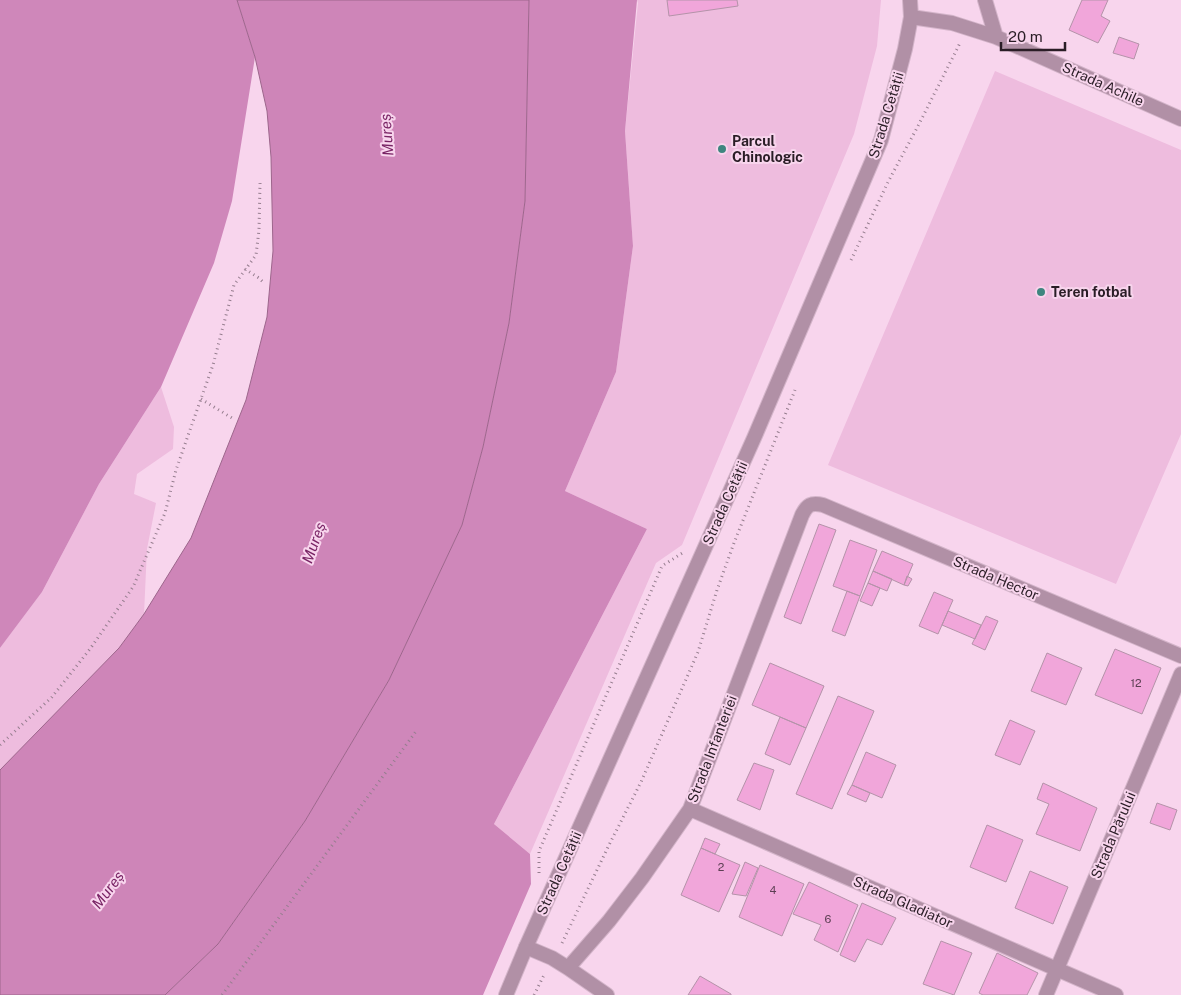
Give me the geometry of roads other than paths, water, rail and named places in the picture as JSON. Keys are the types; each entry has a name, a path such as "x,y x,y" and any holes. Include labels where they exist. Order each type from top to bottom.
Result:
{"street":[{"name":"Strada Cetății","path":"506,995 754,438 881,140 905,49 911,17 910,0"},
{"path":"985,0 996,37"},
{"name":"Strada Achile","path":"911,17 952,23 996,37 1181,119"},
{"name":"Strada Hector","path":"810,505 817,503 823,505 1181,656"},
{"name":"Strada Infanteriei","path":"568,968 642,878 690,809 802,515 805,508 810,505"},
{"name":"Strada Părului","path":"1046,995 1181,674"},
{"name":"Strada Gladiator","path":"690,809 1116,995"},
{"path":"526,947 552,958 607,995"}],"water":[{"name":"Mureș","path":"237,0 529,0 525,201 509,323 483,447 462,525 389,680 305,821 218,944 165,995 0,995 0,770 119,648 144,614 191,538 246,400 267,317 273,251 271,157 267,111 255,57"}],"place":[{"name":"Parcul Chinologic","path":"722,149"},
{"name":"Teren fotbal","path":"1041,292"}]}
